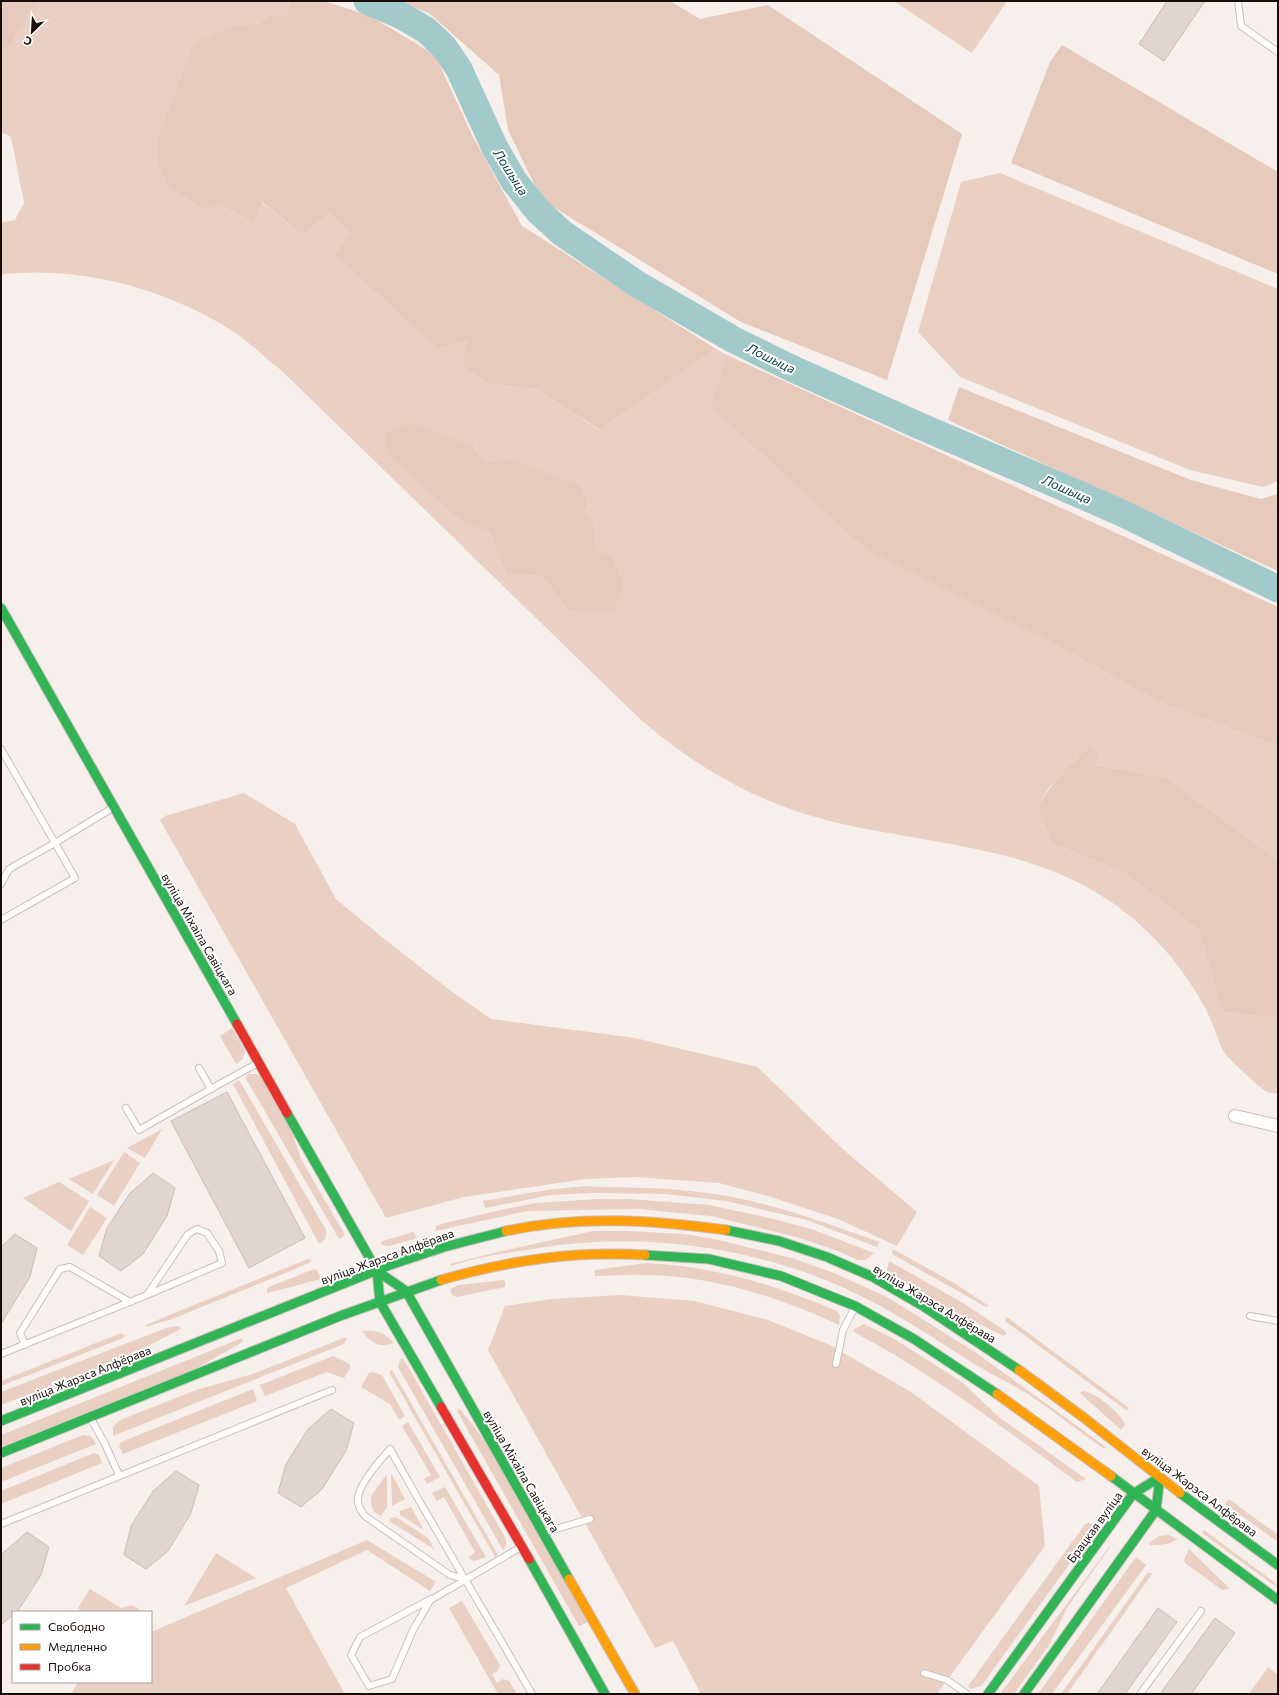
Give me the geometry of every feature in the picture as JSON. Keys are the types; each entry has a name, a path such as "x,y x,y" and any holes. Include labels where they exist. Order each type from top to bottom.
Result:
{"main road":[{"name":"вуліца Міхаіла Савіцкага","path":"1,608 377,1271 380,1302 574,1637 604,1694"},
{"name":"вуліца Жарэса Алфёрава","path":"1,1421 377,1271 430,1251 475,1238 536,1226 584,1220 625,1220 709,1226 786,1244 832,1260 873,1277 929,1310 989,1348 1048,1391 1122,1446 1160,1478 1278,1565"},
{"path":"1,1453 340,1316 426,1284 483,1268 544,1257 589,1254 628,1254 709,1259 781,1276 855,1306 914,1339 970,1375 1055,1434 1133,1494 1278,1600"},
{"name":"вуліца Міхаіла Савіцкага","path":"377,1271 406,1292 635,1694"},
{"path":"1024,1694 1156,1510 1160,1478"},
{"name":"Брацкая вуліца","path":"988,1694 1133,1494 1160,1478"}],"street":[{"path":"1234,1116 1278,1126"}],"lane":[{"path":"1238,1 1241,26 1278,52"},
{"path":"1,749 75,878 1,920"},
{"path":"1,884 9,869 114,807"},
{"path":"126,1108 140,1130 259,1063"},
{"path":"199,1068 211,1089"},
{"path":"1,1354 147,1296 222,1262 219,1251 207,1233 197,1229 188,1234 147,1296"},
{"path":"25,1345 20,1333 60,1269 70,1267 130,1302"},
{"path":"836,1364 843,1330 855,1306"},
{"path":"1250,1316 1278,1322"},
{"path":"1,1524 332,1390"},
{"path":"90,1417 105,1444 119,1475"},
{"path":"466,1579 450,1574 365,1516 361,1510 358,1499 359,1493 376,1465 390,1449 416,1496 466,1579 532,1694"},
{"path":"543,1533 590,1519"},
{"path":"432,1599 413,1630 392,1680 369,1686 351,1655 360,1637 432,1599 521,1547"},
{"path":"1140,1694 1201,1611"},
{"path":"924,1673 947,1680 967,1694"}],"shaded area":[{"path":"1,1 41,1 27,15 10,47 1,50"},
{"path":"41,1 290,1 290,9 284,18 269,15 260,23 230,27 217,204 253,222 261,202 302,235 329,214 350,232 424,335 438,349 467,340 493,385 535,389 598,429 716,349 727,355 710,406 1036,634 1162,703 1278,746 1278,860 1166,778 1095,765 1078,757 1048,789 1038,807 1052,843 1125,873 1199,930 1222,1012 1278,1018 1278,1094 1264,1090 1226,1055 1203,1003 1182,971 1163,947 1141,925 1105,898 1075,881 1043,867 1010,857 941,842 838,823 783,806 757,796 732,783 708,770 685,754 640,719 282,371 240,336 185,305 126,284 64,274 32,272 1,274 1,223 15,220 24,203 11,137 1,132 1,50 10,47 27,15","holes":["475,446 484,463 593,521 598,553 569,611 542,576 506,574 489,531 466,525"]},
{"path":"290,1 324,1 370,16 435,55 472,135 522,226 716,349 599,429 535,389 493,385 463,367 467,340 438,349 336,255 350,232 329,214 302,235 262,202 253,222 217,204 205,209 170,188 159,166 157,140 194,44 230,27 260,23 269,15 284,17 290,9"},
{"path":"396,1 670,1 700,19 768,5 962,134 887,380 741,322 542,200 508,130 499,75 429,13"},
{"path":"894,1 1007,1 972,53"},
{"path":"1062,45 1278,172 1278,274 1011,163 1050,62"},
{"path":"1000,173 1278,289 1278,481 1263,487 1190,470 960,377 918,332 961,182"},
{"path":"727,355 1278,607 1278,746 1162,703 1036,634 865,548 710,406"},
{"path":"959,387 1191,480 1261,499 1278,494 1278,571 948,420"},
{"path":"412,424 475,447 484,462 511,460 580,486 588,503 583,512 593,521 598,553 612,557 624,585 613,611 569,611 542,576 506,574 489,531 466,525 387,453 386,434"},
{"path":"1090,747 1098,753 1095,765 1166,778 1278,860 1278,1018 1222,1012 1199,930 1125,873 1052,843 1038,807 1061,774"},
{"path":"244,793 295,824 336,899 451,991 491,1019 635,1038 757,1067 845,1151 917,1212 897,1246 838,1219 771,1197 719,1183 634,1177 585,1179 464,1197 386,1218 160,820 165,816"},
{"path":"232,1028 245,1051 243,1059 236,1064 220,1036"},
{"path":"248,1074 263,1076 285,1112 301,1159 344,1233 343,1237 339,1239 245,1077"},
{"path":"239,1080 326,1230 326,1235 323,1242 319,1244 233,1084"},
{"path":"162,1129 145,1158 127,1148"},
{"path":"124,1152 140,1163 114,1206 97,1195"},
{"path":"114,1160 93,1194 69,1179"},
{"path":"59,1182 89,1201 71,1231 23,1198"},
{"path":"585,1186 678,1190 739,1198 787,1210 879,1242 877,1247 807,1220 726,1201 665,1194 595,1193 550,1195 485,1208 483,1201 547,1190"},
{"path":"597,1199 630,1199 709,1205 774,1219 814,1230 874,1253 866,1260 858,1260 838,1251 796,1237 711,1216 638,1209 527,1211 435,1231 436,1226 441,1224 505,1209 536,1203"},
{"path":"90,1207 107,1218 83,1255 67,1245"},
{"path":"593,1231 684,1234 714,1239 792,1258 834,1273 887,1297 975,1352 1106,1447 1104,1449 1026,1393 976,1365 912,1324 878,1305 844,1288 771,1262 733,1252 694,1246 654,1242 615,1241 576,1243 538,1248 483,1257 451,1266 450,1265 493,1253"},
{"path":"413,1232 417,1238 389,1246 381,1245 381,1242 383,1241"},
{"path":"893,1249 954,1283 989,1306 986,1307 892,1254"},
{"path":"308,1259 311,1260 309,1263 288,1272 172,1319 145,1327 146,1325 167,1316"},
{"path":"889,1261 963,1303 1004,1330 1006,1333 1004,1336 958,1314 891,1275 887,1270"},
{"path":"646,1263 696,1268 744,1278 767,1285 837,1311 840,1315 839,1325 767,1296 718,1283 667,1276 595,1276 595,1270"},
{"path":"314,1269 317,1270 321,1279 267,1293 267,1289 269,1287"},
{"path":"505,1281 505,1287 457,1297 452,1295 450,1289 459,1285"},
{"path":"620,1295 695,1301 768,1320 830,1345 911,1392 1039,1486 1045,1546 937,1694 701,1694 673,1641 655,1648 488,1350 505,1306 552,1299"},
{"path":"1007,1317 1129,1408 1127,1411 1005,1321"},
{"path":"864,1324 896,1340 962,1382 1000,1418 1086,1479 1077,1482 996,1422 940,1384 883,1348 854,1332 854,1329"},
{"path":"177,1326 181,1328 140,1350 85,1374 1,1405 1,1392 166,1328"},
{"path":"362,1331 380,1332 394,1343 384,1345 376,1344 372,1342"},
{"path":"121,1333 125,1336 123,1338 1,1386 1,1381"},
{"path":"346,1337 347,1339 344,1344 113,1436 113,1427 118,1421 196,1390 253,1374"},
{"path":"242,1338 243,1342 195,1369 1,1447 1,1435"},
{"path":"333,1356 350,1365 350,1368 344,1378 327,1372 265,1396 260,1385"},
{"path":"403,1358 506,1539 506,1546 503,1550 398,1367 400,1360"},
{"path":"392,1370 498,1555 495,1557 389,1372"},
{"path":"373,1372 382,1375 405,1416 399,1420 390,1404 361,1387 369,1373"},
{"path":"253,1389 257,1401 123,1454 119,1447 121,1442"},
{"path":"1083,1391 1101,1399 1119,1415 1125,1425 1121,1430 1080,1393"},
{"path":"460,1409 489,1446 588,1622 579,1626 457,1411"},
{"path":"408,1422 440,1477 427,1484 424,1479 431,1475 402,1426"},
{"path":"83,1435 91,1436 96,1444 1,1482 1,1468"},
{"path":"94,1453 99,1455 102,1463 1,1504 1,1491"},
{"path":"391,1473 405,1499 392,1506"},
{"path":"387,1474 387,1507 381,1516 374,1512 371,1504 371,1496"},
{"path":"445,1487 486,1557 474,1561 468,1558 475,1552 444,1497 437,1501 432,1493"},
{"path":"1229,1499 1278,1535 1278,1542 1225,1504"},
{"path":"411,1507 424,1530 400,1515 400,1511"},
{"path":"396,1517 428,1538 434,1549 389,1521 391,1518"},
{"path":"1089,1523 1097,1526 985,1681 981,1686 971,1689 968,1686 1085,1524"},
{"path":"1204,1530 1278,1585 1278,1588 1202,1533"},
{"path":"1169,1535 1177,1539 1164,1544 1150,1545 1149,1543 1159,1536"},
{"path":"367,1540 436,1582 430,1591 367,1550 286,1588 345,1694 71,1694 77,1683 152,1683 152,1632"},
{"path":"1109,1547 1067,1608 1049,1645 1014,1694 1000,1694"},
{"path":"1189,1549 1230,1589 1222,1590 1185,1563 1184,1560"},
{"path":"216,1553 256,1578 184,1606"},
{"path":"1136,1557 1146,1565 1052,1694 1038,1694"},
{"path":"1148,1572 1152,1574 1067,1694 1061,1694"},
{"path":"90,1589 121,1608 132,1605 141,1611 82,1611 78,1608"},
{"path":"462,1601 500,1665 498,1671 492,1674 497,1683 503,1679 509,1681 517,1694 498,1694 449,1608"},
{"path":"1268,1667 1278,1675 1278,1694 1249,1694"}],"building":[{"path":"1167,1 1205,1 1164,61 1139,44"},
{"path":"227,1092 305,1238 249,1268 171,1121"},
{"path":"153,1173 175,1188 167,1216 143,1254 121,1271 99,1256 107,1228 130,1193"},
{"path":"15,1234 37,1248 30,1277 1,1324 1,1247"},
{"path":"331,1409 354,1423 346,1451 322,1489 301,1507 278,1493 286,1464 308,1429"},
{"path":"176,1471 199,1485 191,1513 168,1551 146,1569 124,1555 131,1526 153,1491"},
{"path":"27,1532 49,1547 41,1575 18,1611 12,1611 12,1616 1,1625 1,1556"},
{"path":"1158,1608 1177,1622 1125,1694 1097,1694"},
{"path":"1215,1618 1235,1633 1191,1694 1160,1694"}],"waterway":[{"name":"Лошыца","path":"367,1 400,15 426,30 444,47 459,69 495,148 514,181 538,211 562,233 637,284 734,340 791,368 920,426 1126,515 1278,589"}],"traffic: fast":[{"path":"1,608 237,1024"},
{"path":"287,1113 377,1271 380,1302 441,1407"},
{"path":"726,1230 779,1241 827,1257 873,1277 923,1306 1019,1370"},
{"path":"1,1421 390,1265 444,1247 506,1231"},
{"path":"645,1255 709,1259 781,1276 855,1306 914,1339 997,1394"},
{"path":"377,1271 406,1291 569,1579"},
{"path":"1,1453 340,1316 441,1280"},
{"path":"1111,1476 1278,1600"},
{"path":"988,1694 1133,1494 1160,1477"},
{"path":"1024,1694 1156,1510 1160,1477"},
{"path":"1180,1493 1278,1565"},
{"path":"529,1559 605,1694"}],"traffic: slow":[{"path":"506,1231 533,1226 588,1221 644,1222 726,1230"},
{"path":"441,1280 492,1267 542,1258 593,1254 645,1255"},
{"path":"1019,1370 1083,1417 1180,1493"},
{"path":"997,1394 1111,1476"},
{"path":"569,1579 635,1694"}],"traffic: jam":[{"path":"237,1024 287,1113"},
{"path":"441,1407 529,1559"}]}
